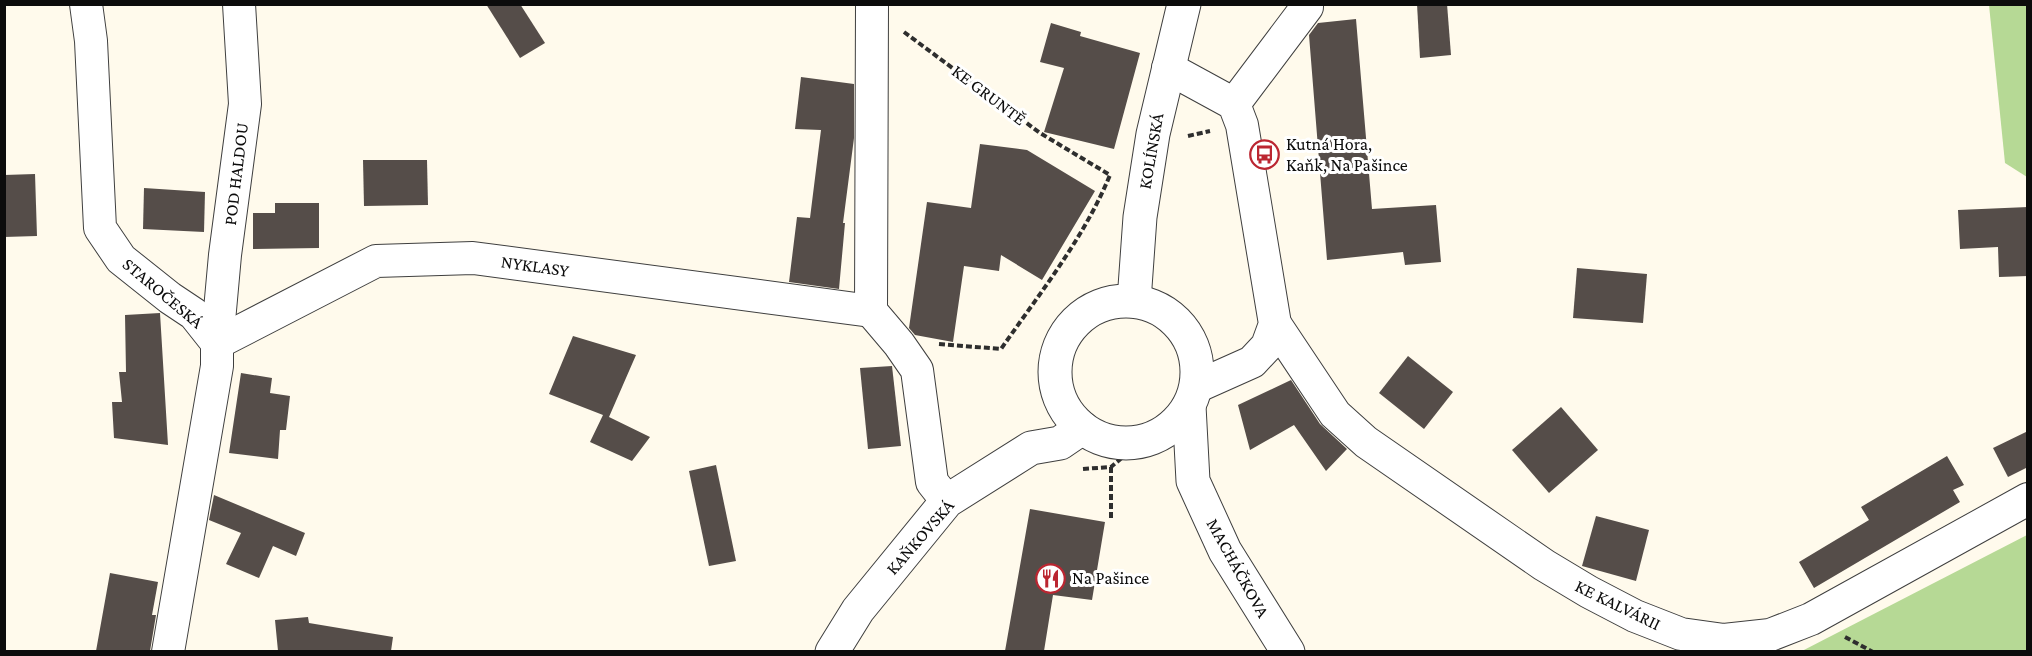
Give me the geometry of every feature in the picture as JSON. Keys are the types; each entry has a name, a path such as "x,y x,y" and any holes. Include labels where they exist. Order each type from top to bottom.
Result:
{"street":[{"name":"STAROČESKÁ","path":"86,4 92,52 100,228 122,259 170,298 194,314 218,343 218,366 170,651"},
{"name":"POD HALDOU","path":"218,343 225,255 245,104 239,4"},
{"name":"KOLÍNSKÁ","path":"1134,301 1140,217 1152,134 1184,4"},
{"path":"1193,481 1192,397 1197,367 1194,348 1185,330 1170,316 1154,306 1134,301 1111,302 1089,311 1072,326 1060,346 1057,357 1055,368 1058,392 1067,412 1082,428 1100,438 1121,443 1142,441 1161,434 1177,422 1192,397 1252,362 1267,346 1275,324 1238,115 1307,4"},
{"path":"873,7 871,311 917,369 932,482 946,501"},
{"path":"1168,68 1238,115"},
{"name":"NYKLASY","path":"218,343 376,261 473,258 871,311"},
{"name":"KE KALVÁRII","path":"1275,324 1335,414 1366,442 1544,565 1588,592 1635,616 1681,634 1724,640 1770,635 1811,619 2028,499"},
{"path":"1031,448 1058,392"},
{"path":"1031,448 1060,443 1082,428"},
{"path":"1142,441 1193,481"},
{"name":"KAŇKOVSKÁ","path":"832,651 858,610 946,501 1031,448"},
{"name":"MACHÁČKOVA","path":"1193,481 1225,551 1288,651"}],"path":[{"name":"KE GRUNTĚ","path":"873,7 1040,133 1110,175 1100,200 1076,242 1001,349 946,344 899,344"},
{"path":"1152,134 1177,138 1238,115"},
{"path":"1111,467 1111,520"}],"green space":[{"path":"1989,5 2027,5 2027,177 2005,163"},
{"path":"2027,535 2027,651 1802,651"}],"building":[{"path":"486,4 520,4 545,43 520,58"},
{"path":"1417,4 1447,4 1451,55 1420,58"},
{"path":"1356,19 1372,209 1436,205 1441,262 1405,265 1403,252 1327,260 1309,35 1318,23"},
{"path":"1051,23 1081,32 1080,36 1140,53 1114,149 1044,132 1064,68 1040,62"},
{"path":"801,77 854,84 854,138 843,223 845,223 839,289 789,282 797,217 810,218 821,130 795,129"},
{"path":"980,144 1027,150 1095,191 1042,280 1001,255 999,271 964,266 953,342 915,335 909,328 927,202 971,208"},
{"path":"363,160 427,160 428,205 364,206"},
{"path":"35,174 37,236 4,237 4,175"},
{"path":"144,188 205,192 204,232 143,229"},
{"path":"275,203 319,203 319,248 253,249 253,213 275,213"},
{"path":"2028,207 2028,276 1999,277 1998,247 1960,249 1958,210"},
{"path":"1577,268 1647,274 1643,323 1573,318"},
{"path":"160,313 168,445 114,438 112,402 122,402 119,372 126,372 125,315"},
{"path":"573,336 636,355 609,417 650,437 632,461 590,442 603,415 549,394"},
{"path":"1408,356 1453,392 1424,429 1379,393"},
{"path":"892,366 901,446 868,449 860,368"},
{"path":"241,373 272,378 270,393 290,396 286,430 280,430 278,459 229,453"},
{"path":"1291,380 1320,424 1347,449 1326,471 1294,425 1250,450 1238,405"},
{"path":"1561,407 1598,450 1549,493 1512,450"},
{"path":"2028,431 2028,467 2008,477 1993,448"},
{"path":"1947,456 1964,485 1953,490 1960,502 1814,588 1799,562 1869,520 1861,507"},
{"path":"716,465 736,561 709,566 689,471"},
{"path":"214,495 305,533 296,556 273,546 259,578 226,564 241,533 209,520"},
{"path":"1030,509 1105,522 1092,600 1053,595 1044,651 1005,651"},
{"path":"1596,516 1649,530 1636,581 1582,566"},
{"path":"110,573 158,582 152,615 156,615 150,651 96,651"},
{"path":"308,617 309,623 393,637 391,651 278,651 275,620"}],"place":[{"name":"Kutná Hora, Kaňk, Na Pašince","path":"1265,154"},
{"name":"Na Pašince","path":"1051,578"}]}
